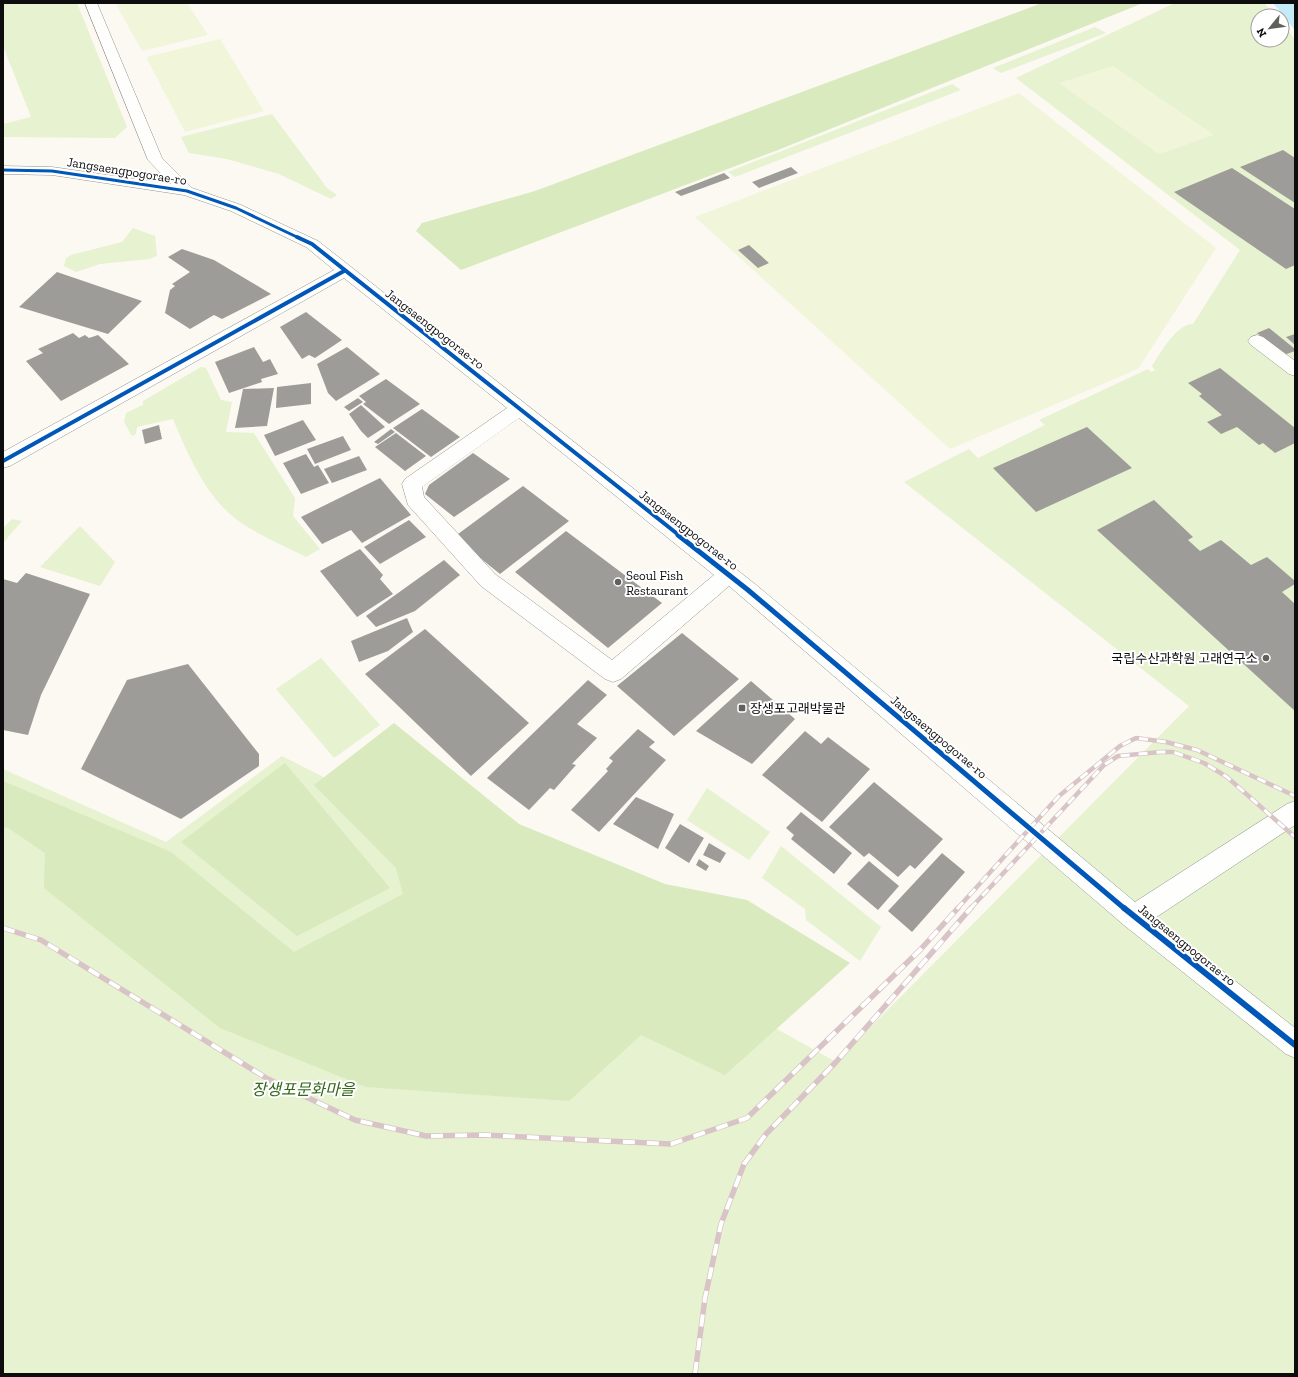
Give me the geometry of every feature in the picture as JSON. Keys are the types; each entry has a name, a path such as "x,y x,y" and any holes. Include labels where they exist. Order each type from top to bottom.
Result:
{"street":[{"path":"91,3 155,160 187,191"},
{"name":"Jangsaengpogorae-ro","path":"3,170 52,171 187,191 236,208 312,244 344,271 728,575 1134,917 1295,1045"},
{"path":"3,461 344,271"},
{"path":"1257,341 1295,370"},
{"path":"519,409 412,484 415,500 488,580 613,673 728,575"},
{"path":"1134,917 1295,812"}],"green space":[{"path":"3,3 77,3 127,127 115,138 3,137 3,124 31,117 3,46"},
{"path":"115,3 187,3 208,35 142,51"},
{"path":"1042,3 1143,3 778,150 461,270 416,231 422,223 535,191"},
{"name":"장생포문화마을","path":"1175,3 1264,3 1268,8 1250,8 1250,48 1290,48 1290,33 1295,39 1295,1374 3,1374 3,769 166,842 282,756 347,789 836,1062 1189,706 904,482 969,449 978,458 1045,425 1039,420 1148,369 1151,372 1155,370 1152,366 1164,347 1181,329 1187,325 1193,324 1240,250 1016,78"},
{"path":"1095,27 1106,33 1001,73 993,68"},
{"path":"220,39 264,111 185,132 146,57"},
{"path":"1113,66 1214,135 1159,154 1059,83"},
{"path":"952,84 961,90 735,177 728,172"},
{"path":"1019,93 1216,248 1138,369 950,449 695,217"},
{"path":"272,114 327,188 337,195 331,199 279,174 227,159 189,153 181,137"},
{"path":"133,228 155,236 157,256 149,259 100,264 76,272 64,266 66,258 71,255 122,242"},
{"path":"201,367 206,368 221,400 232,402 226,432 254,433 295,498 293,516 320,549 306,557 246,526 233,517 211,492 193,464 173,419 137,427 136,434 132,436 124,422 126,413 143,405 143,401"},
{"path":"12,519 22,521 3,543 3,528"},
{"path":"80,526 115,562 100,586 40,567"},
{"path":"321,658 380,725 334,758 276,689"},
{"path":"394,723 519,824 665,884 747,900 850,963 725,1075 641,1035 569,1101 366,1087 220,1028 44,888 45,853 8,828 3,827 3,781 171,852 294,952 403,894 396,868 314,785"},
{"path":"285,763 390,888 297,936 181,842"},
{"path":"707,788 770,832 749,860 687,820"},
{"path":"781,846 881,927 860,961 806,920 805,909 762,878"}],"water":[{"path":"1273,3 1295,3 1295,30 1290,24 1290,8 1277,8"}],"building":[{"path":"1283,150 1295,158 1295,203 1240,167"},
{"path":"791,167 798,173 759,188 752,182"},
{"path":"1232,168 1295,209 1295,265 1286,269 1174,192"},
{"path":"724,173 730,178 681,196 675,192"},
{"path":"749,245 769,263 758,268 738,250"},
{"path":"182,249 214,260 271,294 222,319 214,315 190,329 165,313 170,290 175,286 172,284 190,272 168,257"},
{"path":"57,272 142,301 108,334 19,307"},
{"path":"306,312 342,340 315,358 309,355 302,359 280,327"},
{"path":"1269,328 1295,349 1295,351 1284,355 1257,333"},
{"path":"73,333 79,338 85,335 89,338 98,335 129,364 61,401 26,361 43,353 38,349"},
{"path":"1295,334 1295,345 1286,337"},
{"path":"254,347 263,362 270,359 278,374 261,379 262,382 229,393 215,362"},
{"path":"347,347 380,374 336,401 328,393 317,364"},
{"path":"1220,368 1295,428 1295,443 1275,453 1263,443 1259,445 1237,427 1221,434 1207,422 1222,415 1199,396 1202,394 1188,383"},
{"path":"386,379 420,404 389,424 363,404 366,402 359,396"},
{"path":"311,383 311,404 276,408 277,387"},
{"path":"274,388 267,426 235,428 243,389"},
{"path":"358,398 363,402 349,411 344,407"},
{"path":"361,405 385,427 368,438 349,414"},
{"path":"422,409 460,437 431,457 393,428"},
{"path":"303,420 316,440 275,456 264,435"},
{"path":"159,425 162,439 145,444 142,430"},
{"path":"1087,427 1132,468 1036,512 993,468"},
{"path":"391,429 395,432 378,444 374,442"},
{"path":"396,433 426,456 405,471 375,447"},
{"path":"343,436 351,450 315,464 307,449"},
{"path":"473,453 510,479 454,517 425,494 429,485"},
{"path":"306,454 314,467 318,465 329,483 301,494 283,463"},
{"path":"359,456 367,470 332,483 324,469"},
{"path":"380,478 411,515 362,543 351,530 322,544 301,517"},
{"path":"523,486 569,521 500,574 454,537"},
{"name":"국립수산과학원 고래연구소","path":"1154,500 1193,537 1188,540 1200,551 1221,540 1251,565 1267,557 1295,581 1295,584 1282,592 1295,604 1295,711 1097,530"},
{"path":"409,520 426,537 380,564 364,547"},
{"path":"566,531 662,603 608,648 515,572"},
{"path":"360,549 383,575 380,579 393,594 357,617 320,571"},
{"path":"444,560 460,575 415,611 376,627 366,616"},
{"path":"26,573 90,594 41,695 28,735 3,730 3,579 17,583"},
{"path":"407,618 413,632 388,651 359,662 351,641"},
{"path":"425,629 529,723 471,776 365,674"},
{"path":"682,633 739,679 674,736 617,686"},
{"path":"188,664 259,754 259,766 181,819 81,769 127,680"},
{"path":"588,680 607,695 577,724 597,738 572,764 576,765 554,790 550,788 529,810 487,778"},
{"path":"751,681 795,719 752,764 696,731"},
{"path":"638,729 655,742 649,747 666,760 599,832 571,810 608,771 606,769 613,761 609,758"},
{"path":"805,731 821,744 828,737 870,769 822,822 762,775"},
{"path":"874,782 943,839 915,869 910,865 898,877 869,853 864,857 829,827"},
{"path":"636,797 674,814 658,849 613,824"},
{"path":"801,812 852,853 834,874 791,839 794,835 786,828"},
{"path":"680,824 704,838 689,863 665,848"},
{"path":"709,843 726,853 720,863 703,855"},
{"path":"942,853 965,872 912,932 888,911"},
{"path":"699,859 709,866 706,871 696,865"},
{"path":"869,861 899,886 878,910 847,884"}],"railway":[{"path":"957,909 1059,796 1120,746 1136,738 1166,742 1197,750 1295,796"},
{"path":"970,909 1104,765 1118,756 1173,752 1204,763 1227,777 1295,837"},
{"path":"3,928 41,940 268,1079 355,1120 426,1136 484,1135 671,1144 747,1118 920,950 958,908"},
{"path":"695,1374 705,1298 721,1224 744,1164 766,1134 836,1062 971,908"}],"cycle path":[{"path":"3,170 52,171 187,191 236,208 312,244 748,590 1134,917 1295,1045"},
{"path":"3,461 344,271"}],"place":[{"name":"Seoul Fish Restaurant","path":"618,582"},
{"name":"국립수산과학원 고래연구소","path":"1266,658"},
{"name":"장생포고래박물관","path":"742,708"}]}
